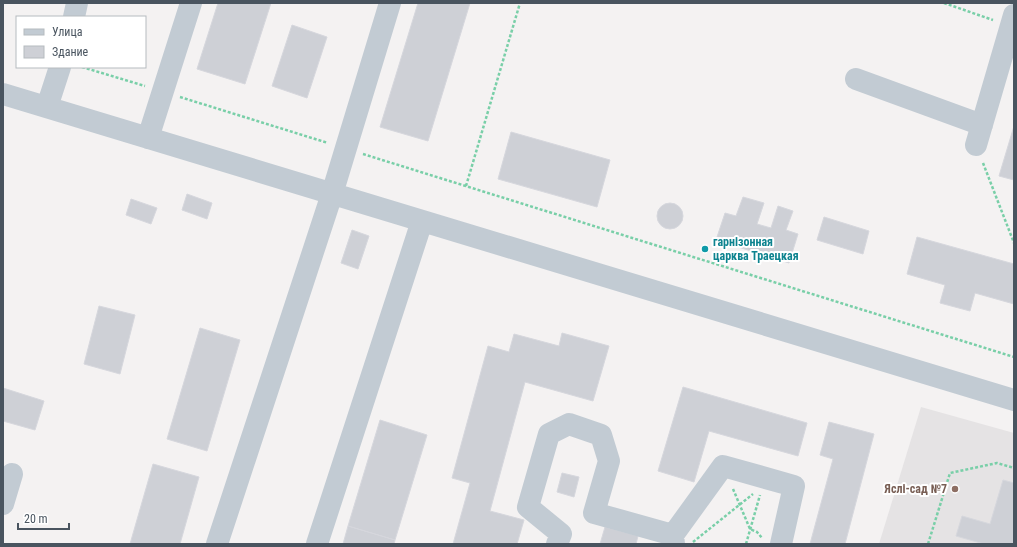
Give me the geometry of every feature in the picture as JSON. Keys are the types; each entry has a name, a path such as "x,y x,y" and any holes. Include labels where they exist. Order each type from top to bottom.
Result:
{"lane":[{"path":"74,16 77,3"},
{"path":"148,138 191,3"},
{"path":"218,544 332,194 390,3"},
{"path":"856,79 978,135 1012,21"},
{"path":"47,108 60,68"},
{"path":"3,94 1014,400"},
{"path":"317,544 422,221"},
{"path":"557,544 561,534 528,507 549,434 569,424 602,435 609,461 594,513 679,541 723,466 763,482 794,486 781,544"},
{"path":"3,504 12,474"}],"path":[{"path":"466,186 520,3"},
{"path":"944,3 1012,21"},
{"path":"85,68 1014,357"},
{"path":"978,135 1014,242"},
{"path":"928,544 950,472 997,463 1014,468"},
{"path":"723,466 750,529 757,532 762,537 764,544"},
{"path":"679,541 740,505 763,482"},
{"path":"746,544 763,482"}],"shaded area":[{"name":"Яслі-сад №7","path":"921,407 1014,433 1014,544 879,544"}],"building":[{"path":"218,3 271,3 245,84 197,69"},
{"path":"418,3 470,3 428,141 380,127"},
{"path":"292,25 327,37 307,98 272,86"},
{"path":"1014,126 1014,180 999,176"},
{"path":"511,132 610,160 597,207 498,179"},
{"path":"187,194 212,203 207,219 182,210"},
{"path":"743,197 764,203 757,224 771,228 778,206 793,211 786,230 798,234 789,263 716,240 725,213 736,216"},
{"path":"131,199 157,208 151,224 126,215"},
{"path":"670,203 679,207 683,216 679,225 670,229 661,225 657,216 661,207"},
{"path":"824,217 869,231 863,254 817,240"},
{"path":"352,230 369,236 358,269 341,263"},
{"path":"917,237 1014,264 1014,304 975,293 970,311 940,303 945,285 907,274"},
{"path":"99,306 135,315 120,374 84,364"},
{"path":"200,328 240,340 207,451 167,439"},
{"path":"562,333 609,346 593,401 525,382 490,511 524,520 517,544 453,544 470,483 452,478 488,346 509,352 514,334 559,346"},
{"path":"683,387 807,423 798,456 709,431 694,482 658,471"},
{"path":"3,388 44,401 35,430 3,421"},
{"path":"380,420 427,435 395,540 348,526"},
{"path":"829,422 874,434 845,544 810,544 833,459 820,455"},
{"path":"153,464 199,477 180,544 130,544"},
{"path":"562,473 579,477 574,497 557,492"},
{"path":"1003,480 1014,483 1014,544 984,544 956,536 962,516 990,524"},
{"path":"348,526 395,540 394,544 343,544"},
{"path":"605,527 638,536 636,544 600,544"}],"place":[{"name":"гарнізонная царква Траецкая","path":"705,249"},
{"name":"Яслі-сад №7","path":"955,489"}]}
